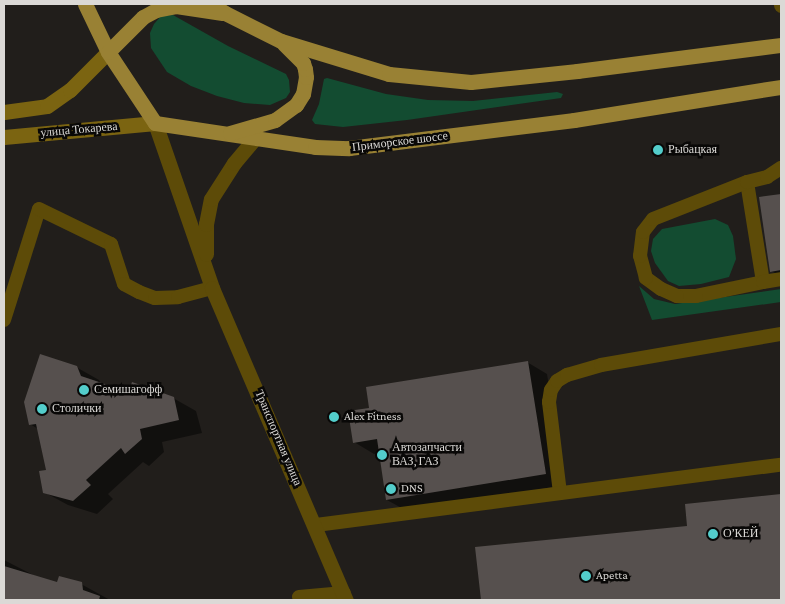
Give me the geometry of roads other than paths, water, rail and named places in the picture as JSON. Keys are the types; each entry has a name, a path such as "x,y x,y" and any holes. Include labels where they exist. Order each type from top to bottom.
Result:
{"highway":[{"path":"85,4 108,52 155,123"},
{"path":"212,4 225,13 282,41 389,74 471,82 781,45"},
{"path":"108,52 143,18 156,10 176,6 225,13"},
{"path":"225,134 275,120 296,105 303,94 306,77 305,69 282,41"},
{"name":"Приморское шоссе","path":"155,123 315,147 349,148 584,119 781,87"}],"main road":[{"path":"4,112 47,106 70,90 108,52"},
{"name":"улица Токарева","path":"4,137 155,123"}],"street":[{"name":"Транспортная улица","path":"155,123 210,282 316,525 345,597"},
{"name":"Транспортная улица","path":"210,282 206,244 211,199 234,162 254,139"}],"lane":[{"path":"781,168 767,177 747,182 654,219 643,232 640,256 646,278 661,289 677,296 696,296 781,279"},
{"path":"747,182 763,282"},
{"path":"4,320 39,210 110,244 124,284 139,292 155,298 178,297 210,282"},
{"path":"560,493 550,402 551,390 557,381 567,375 601,365 781,334"},
{"path":"316,525 781,464"},
{"path":"299,597 345,597"}],"place":[{"name":"Рыбацкая","path":"658,150"},
{"name":"Семишагофф","path":"84,390"},
{"name":"Столички","path":"42,409"},
{"name":"Alex Fitness","path":"334,417"},
{"name":"Автозапчасти ВАЗ, ГАЗ","path":"382,455"},
{"name":"DNS","path":"391,489"},
{"name":"О’КЕЙ","path":"713,534"},
{"name":"Apetta","path":"586,576"}]}
